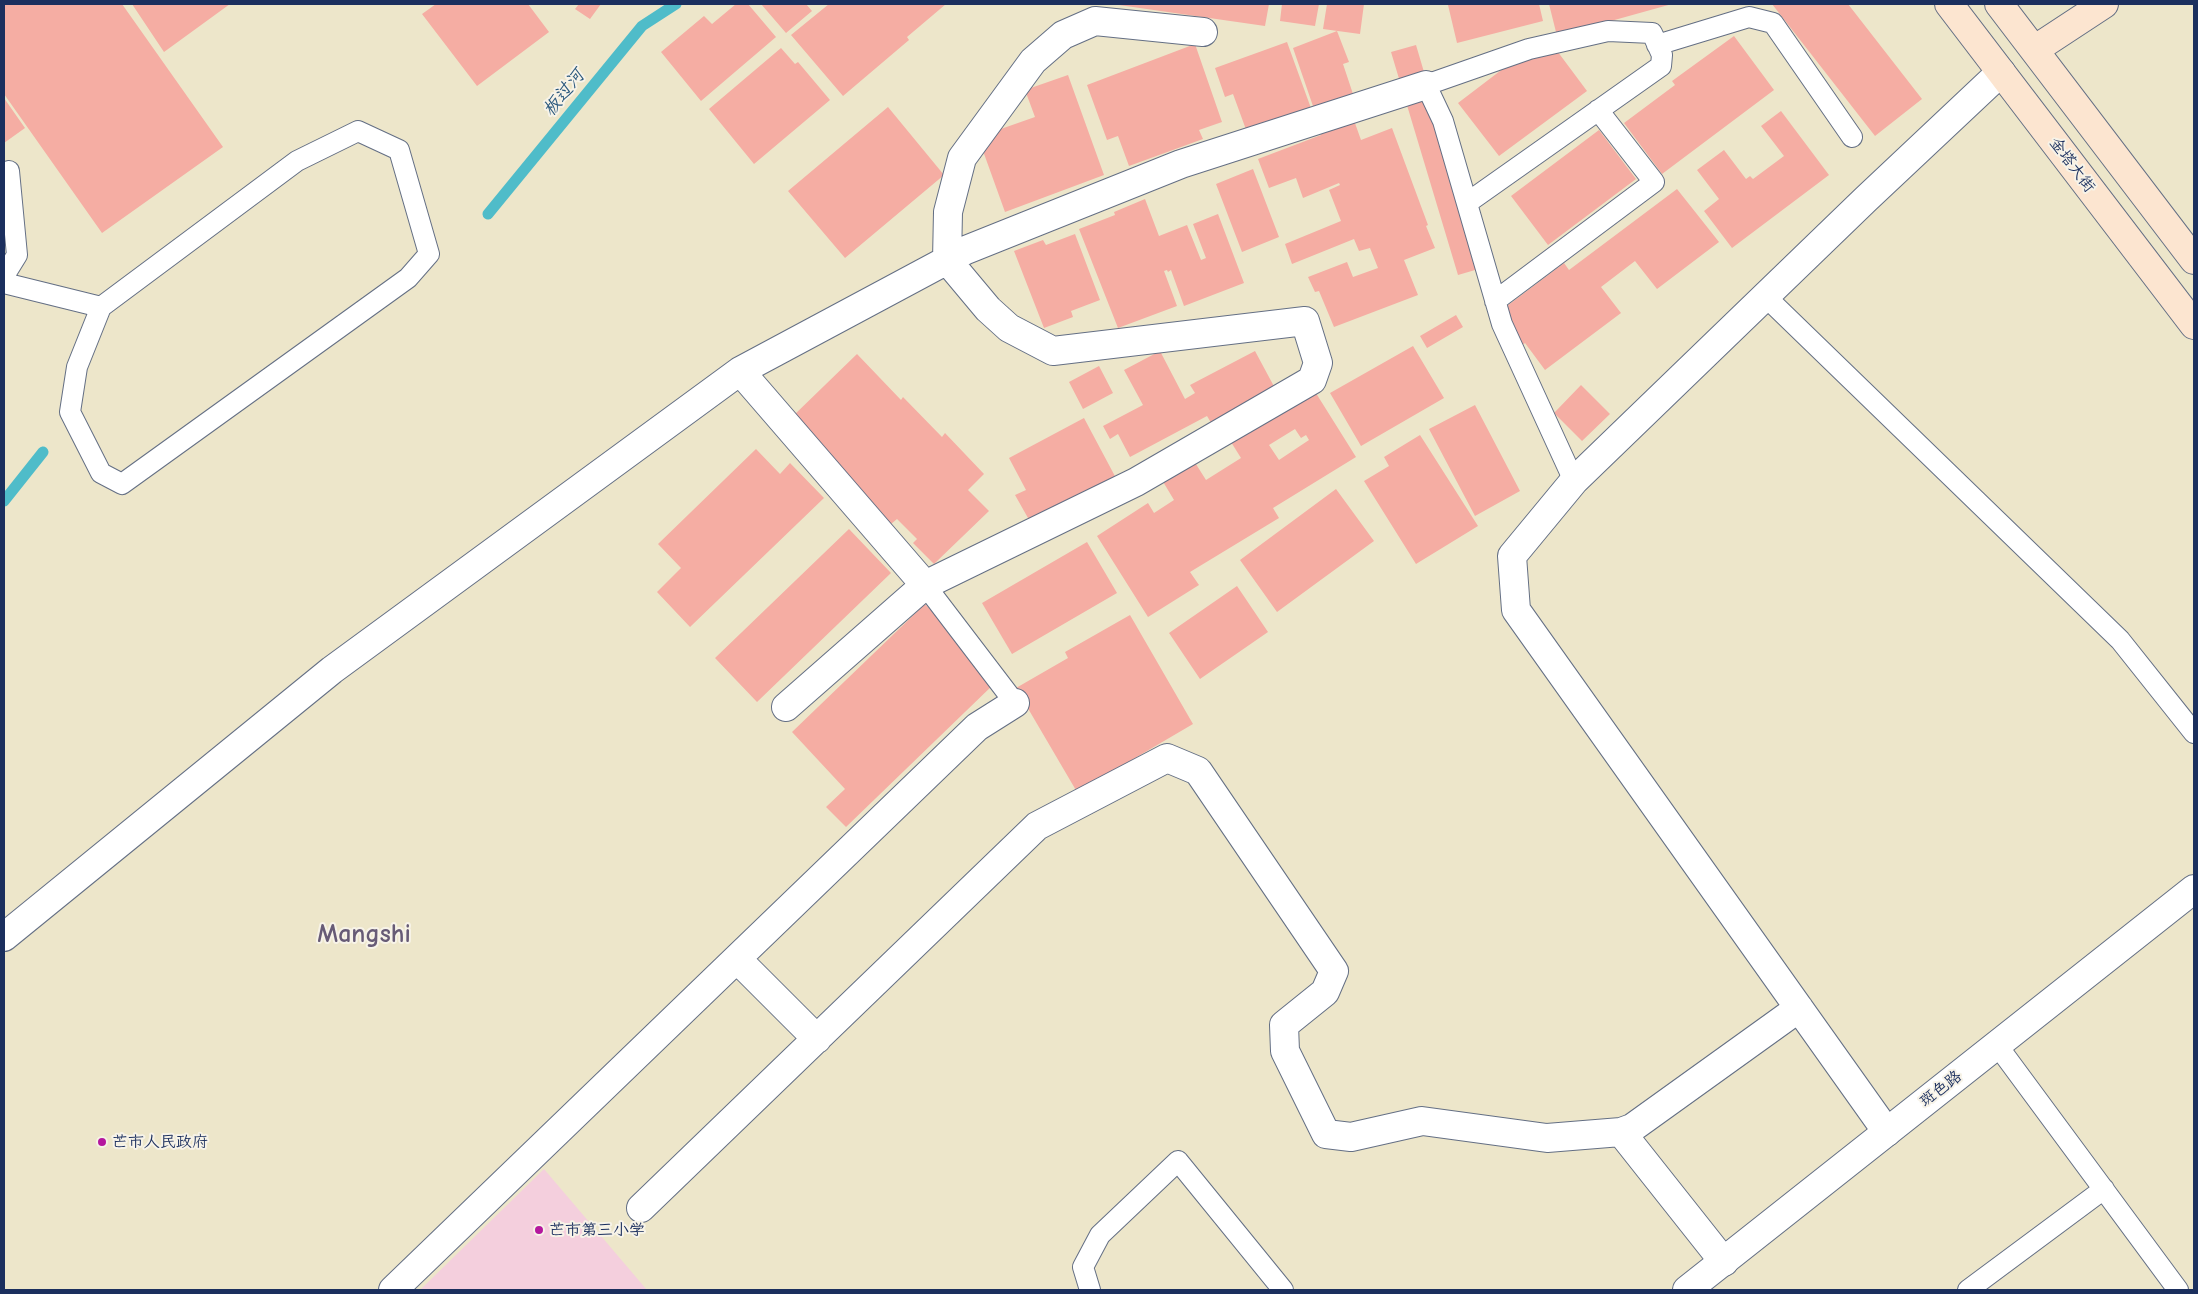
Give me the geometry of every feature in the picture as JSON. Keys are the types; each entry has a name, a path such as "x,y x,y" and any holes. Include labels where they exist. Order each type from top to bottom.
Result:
{"main road":[{"name":"金塔大街","path":"1949,4 2194,325"},
{"path":"1998,4 2194,260"},
{"path":"2034,50 2104,4"}],"street":[{"path":"786,707 925,585 1136,482 1312,380 1318,363 1305,321 1054,351 1009,328 988,309 947,260 948,212 962,158 1033,61 1063,35 1095,21 1203,32"},
{"path":"1887,1132 1516,610 1512,556 1574,481 2001,72"},
{"path":"4,938 332,670 740,371 966,250 1181,164 1426,85"},
{"path":"740,371 925,585"},
{"path":"393,1290 977,728 1015,703"},
{"path":"641,1208 1037,826 1167,758 1198,771 1334,971 1325,992 1284,1024 1285,1051 1326,1134 1351,1137 1422,1122 1547,1138 1621,1132 1632,1128 1799,1008"},
{"name":"斑色路","path":"1687,1290 2194,889"},
{"path":"737,960 816,1039"},
{"path":"1621,1132 1724,1262"}],"lane":[{"path":"1657,45 1749,16 1772,23 1852,137"},
{"path":"1467,203 1661,66 1662,55 1652,32 1608,32 1529,49 1426,85 1443,121 1502,324 1574,481"},
{"path":"1495,300 1654,182 1598,110"},
{"path":"358,131 398,150 429,254 408,278 122,484 101,473 70,412 77,367 100,307 296,161 358,131"},
{"path":"4,276 17,255 9,171"},
{"path":"4,283 100,307"},
{"path":"1765,296 2120,640 2194,733"},
{"path":"925,585 1015,703"},
{"path":"1997,1045 2178,1290"},
{"path":"1090,1290 1082,1267 1100,1235 1178,1162 1283,1290"},
{"path":"1968,1290 2104,1189"}],"shaded area":[{"name":"芒市第三小学","path":"544,1169 647,1290 420,1290"}],"building":[{"path":"4,4 122,4 223,147 102,233 4,94"},
{"path":"132,4 230,4 164,52"},
{"path":"436,4 528,4 549,32 477,86 422,14"},
{"path":"579,4 601,4 590,19 575,9"},
{"path":"736,4 748,4 776,37 701,101 661,52 704,16 712,24"},
{"path":"761,4 806,4 812,11 786,33"},
{"path":"829,4 946,4 907,37 909,40 843,96 791,35"},
{"path":"1112,4 1269,4 1265,26"},
{"path":"1282,4 1319,4 1315,26 1280,21"},
{"path":"1327,4 1364,4 1360,34 1323,29"},
{"path":"1539,4 1543,21 1457,43 1448,5"},
{"path":"1549,4 1672,4 1557,36"},
{"path":"1772,4 1848,4 1922,99 1875,136"},
{"path":"1337,31 1349,62 1343,64 1353,94 1314,109 1293,48"},
{"path":"1546,36 1587,91 1499,156 1458,103"},
{"path":"1734,36 1774,90 1662,174 1624,123 1675,85 1672,81"},
{"path":"1287,42 1312,111 1248,135 1233,94 1225,97 1215,68"},
{"path":"1195,44 1222,122 1199,130 1203,139 1129,166 1118,136 1107,140 1087,85"},
{"path":"1416,45 1482,268 1458,275 1391,52"},
{"path":"781,48 795,64 798,62 830,100 754,164 709,109"},
{"path":"1068,75 1104,175 1005,212 978,137 1035,117 1025,90"},
{"path":"4,98 25,128 4,143"},
{"path":"888,107 944,175 845,258 788,191"},
{"path":"1781,111 1829,175 1732,248 1704,211 1719,199 1697,170 1724,150 1746,179 1750,176 1753,179 1784,156 1761,126"},
{"path":"1351,112 1361,140 1392,128 1435,248 1404,260 1418,295 1334,327 1319,291 1315,292 1308,277 1347,262 1353,277 1378,268 1370,248 1359,251 1354,239 1292,264 1285,244 1341,221 1329,190 1340,185 1339,183 1303,198 1296,178 1269,188 1258,159 1321,135 1317,124"},
{"path":"1599,130 1636,179 1548,245 1511,196"},
{"path":"1253,169 1279,237 1242,252 1216,184"},
{"path":"1677,189 1719,242 1657,289 1635,261 1601,287 1621,313 1545,370 1525,343 1519,348 1495,315 1564,263 1569,270"},
{"path":"1145,199 1159,236 1187,225 1201,260 1206,258 1193,224 1218,214 1244,283 1184,306 1171,270 1168,272 1167,270 1164,271 1177,306 1118,328 1079,229 1115,215 1114,212"},
{"path":"1075,234 1100,300 1071,311 1073,317 1044,328 1014,251 1043,240 1046,245"},
{"path":"1456,315 1463,327 1427,348 1420,336"},
{"path":"1413,346 1444,398 1361,446 1330,393"},
{"path":"1160,351 1185,399 1195,393 1190,385 1255,351 1277,392 1213,426 1207,416 1130,457 1118,434 1110,439 1103,426 1143,405 1124,370"},
{"path":"857,354 901,400 903,397 942,437 945,433 984,474 968,490 989,511 934,564 913,543 917,539 897,519 891,524 810,440 792,417"},
{"path":"1099,366 1113,393 1083,409 1069,382"},
{"path":"1581,385 1610,414 1582,441 1554,413"},
{"path":"1314,390 1356,457 1273,508 1279,518 1190,572 1199,585 1148,617 1097,536 1148,503 1154,513 1174,500 1162,480 1194,461 1206,480 1241,458 1231,442","holes":["1295,429 1301,438 1306,435 1309,440 1279,460 1269,445"]},
{"path":"1475,405 1520,491 1475,516 1429,429"},
{"path":"1084,418 1117,480 1032,525 1015,495 1026,490 1009,458"},
{"path":"1420,435 1478,526 1416,564 1364,481 1389,466 1384,457"},
{"path":"756,449 780,474 790,463 824,498 690,627 657,592 681,568 658,544"},
{"path":"1336,489 1374,541 1277,612 1240,560"},
{"path":"849,529 891,573 757,702 715,658"},
{"path":"1087,542 1117,593 1012,654 982,603"},
{"path":"1237,586 1268,632 1200,679 1169,633"},
{"path":"925,604 971,651 995,683 846,827 826,807 845,789 792,732"},
{"path":"1130,615 1193,724 1077,792 1016,688 1068,658 1065,652"}],"waterway":[{"name":"板过河","path":"488,214 642,26 676,4"},
{"name":"板过河","path":"4,501 43,452"}],"place":[{"name":"芒市人民政府","path":"102,1142"},
{"name":"芒市第三小学","path":"539,1230"}],"district":[{"name":"Mangshi","path":"364,935"}]}
